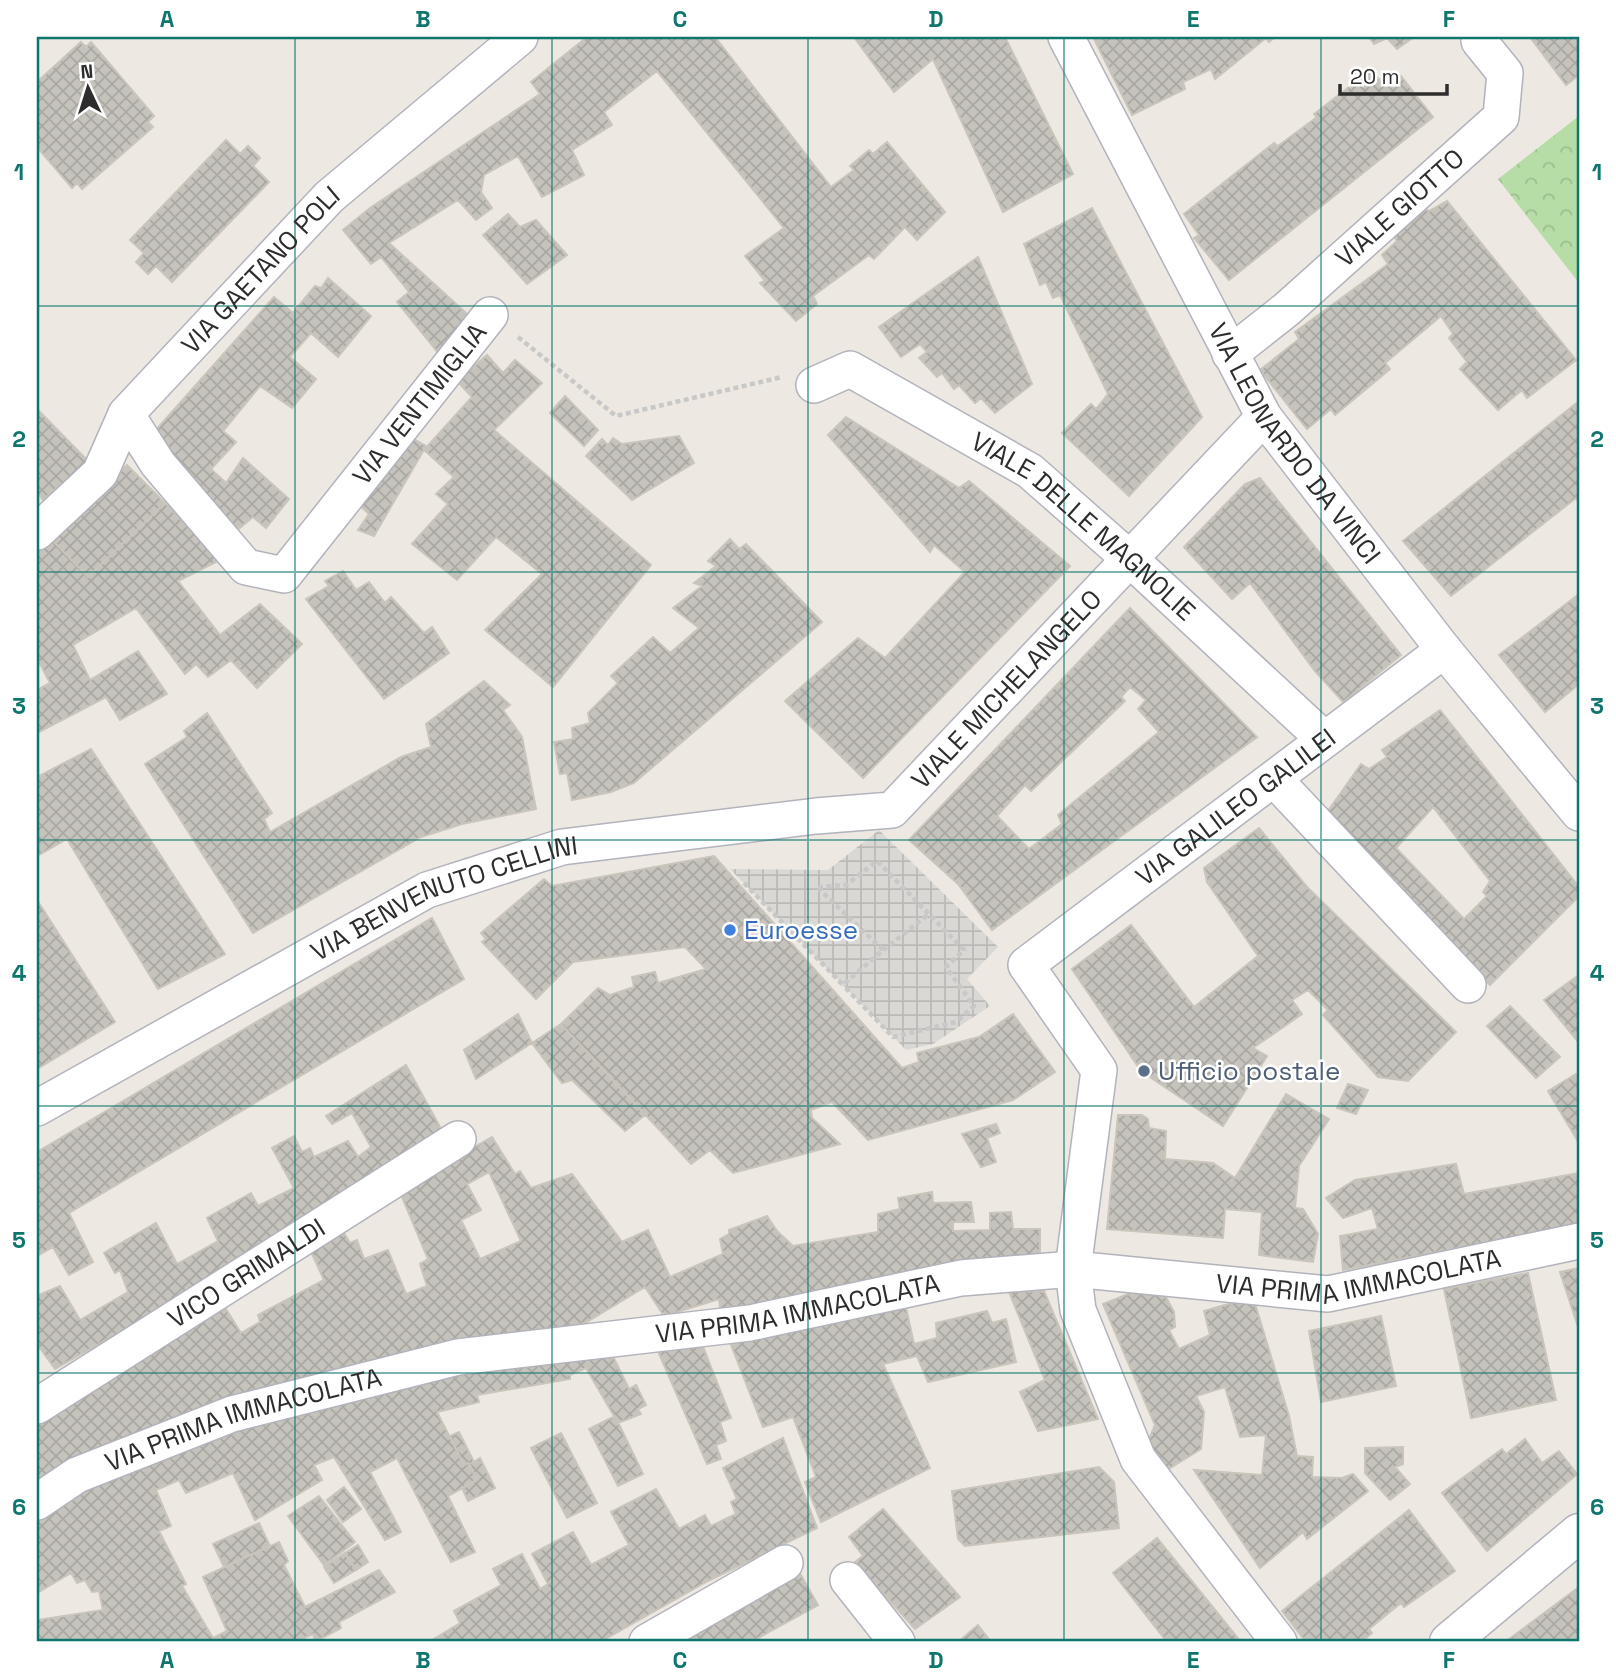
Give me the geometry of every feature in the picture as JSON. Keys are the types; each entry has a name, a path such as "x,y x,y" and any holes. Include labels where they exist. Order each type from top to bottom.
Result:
{"street":[{"name":"VIA GAETANO POLI","path":"37,532 100,473 126,414 329,197 520,37"},
{"name":"VIA LEONARDO DA VINCI","path":"1066,37 1264,417 1444,650 1574,797"},
{"name":"VIALE GIOTTO","path":"1230,355 1287,309 1501,117 1505,73 1479,41 1481,37"},
{"name":"VIA VENTIMIGLIA","path":"126,414 158,464 246,567 284,575 490,315"},
{"name":"VIALE DELLE MAGNOLIE","path":"801,380 850,369 1030,471 1131,560 1324,739"},
{"name":"VIALE MICHELANGELO","path":"892,810 1264,417"},
{"name":"VIA GALILEO GALILEI","path":"1073,1269 1099,1070 1027,965 1444,650"},
{"path":"1274,779 1468,985"},
{"name":"VIA BENVENUTO CELLINI","path":"37,1108 427,890 562,847 816,816 892,810"},
{"name":"VICO GRIMALDI","path":"37,1406 458,1139"},
{"name":"VIA PRIMA IMMACOLATA","path":"37,1502 76,1475 232,1414 458,1357 750,1323 961,1278 1073,1269 1328,1294 1579,1241"},
{"path":"1073,1269 1078,1310 1138,1459 1279,1642"},
{"path":"1449,1642 1579,1533"},
{"path":"647,1642 785,1563"},
{"path":"848,1580 897,1642"}],"path":[{"name":"VIA VENTIMIGLIA","path":"490,315 616,416 801,380"},
{"path":"744,883 893,1037 956,1022 974,1006 946,967 964,950 877,861 846,885 818,887 883,950"},
{"path":"843,985 929,914"}],"green space":[{"path":"1579,116 1579,283 1498,179"}],"shaded area":[{"path":"879,830 998,947 967,979 990,1006 933,1044 906,1050 730,869 828,870"}],"building":[{"path":"587,37 715,37 831,187 854,170 850,166 869,150 873,154 887,142 945,212 917,240 905,227 874,259 869,255 813,296 817,304 796,321 760,283 765,281 745,256 784,228 657,71 604,112 612,125 572,150 584,175 542,197 518,156 484,175 481,192 492,208 476,220 458,200 389,243 475,321 443,359 397,302 409,292 381,257 371,264 343,230 370,208 540,94 531,82"},
{"path":"854,37 1005,37 1073,174 1003,212 933,59 894,92"},
{"path":"1093,37 1275,37 1269,42 1266,38 1215,79 1211,69 1183,82 1185,89 1132,115"},
{"path":"1369,37 1414,37 1397,49 1387,38 1374,44"},
{"path":"1530,37 1579,37 1579,75 1566,85"},
{"path":"81,42 86,47 91,42 154,116 148,122 153,127 82,189 77,183 72,188 37,147 37,82"},
{"path":"1371,70 1385,86 1401,76 1433,117 1229,280 1194,238 1199,235 1184,214 1274,143 1278,146 1317,117 1314,114"},
{"path":"226,140 240,154 248,146 260,158 253,166 269,182 172,282 156,266 148,274 136,262 144,253 130,240"},
{"path":"1447,201 1576,360 1527,398 1522,390 1498,410 1460,369 1467,362 1449,338 1453,334 1441,316 1385,363 1390,369 1335,415 1331,409 1307,429 1260,370 1299,339 1295,332 1388,264 1382,255 1397,241 1393,236 1425,209 1429,211"},
{"path":"1092,208 1202,417 1129,496 1062,433 1091,404 1096,409 1108,394 1060,295 1053,298 1046,282 1040,285 1024,244"},
{"path":"508,214 520,227 536,220 567,255 527,284 483,235"},
{"path":"978,257 1032,384 995,413 981,398 975,403 959,385 954,389 942,373 937,377 919,358 927,352 920,344 901,357 879,327"},
{"path":"328,278 371,316 338,357 311,333 290,357 316,379 292,408 260,386 223,431 236,442 211,469 226,483 243,458 289,499 266,528 253,517 230,536 147,440 274,297 293,313 315,286 321,288"},
{"path":"487,355 503,373 515,360 542,383 494,430 651,565 553,687 485,630 542,574 496,537 457,580 412,544 448,504 436,494 454,477 424,450 472,397 457,381"},
{"path":"565,396 598,430 584,446 550,413"},
{"path":"1579,401 1579,502 1576,498 1451,596 1403,541"},
{"path":"37,409 88,461 43,500 37,492"},
{"path":"846,417 959,488 969,481 1070,566 863,778 785,701 858,638 885,658 965,572 934,545 930,552 828,435"},
{"path":"400,431 426,446 374,536 358,530 369,514 355,501"},
{"path":"679,436 694,463 632,500 586,456 602,439 608,445 613,438 622,444"},
{"path":"127,465 165,503 88,577 51,539"},
{"path":"1260,478 1401,655 1343,702 1315,671 1250,583 1232,599 1184,547 1245,484"},
{"path":"165,503 220,560 178,581 220,635 260,604 302,644 257,688 231,660 208,677 196,664 185,674 136,608 73,645 90,680 138,651 167,694 120,720 106,697 37,733 37,690 50,683 37,658 37,547 51,539 88,577"},
{"path":"730,539 739,549 746,544 822,622 634,783 611,792 572,800 567,773 560,774 554,742 573,739 572,728 590,723 588,713 618,683 611,676 653,637 670,653 699,628 673,608 702,586 694,583 716,566 708,561"},
{"path":"343,571 356,590 369,582 385,603 391,597 424,633 432,627 449,653 384,699 306,599 329,586 325,581"},
{"path":"1579,594 1579,684 1545,712 1499,655"},
{"path":"1130,608 1257,737 992,930 958,884 909,840","holes":["1130,687 1146,700 1138,709 1159,732 1058,815 1062,824 1029,849 997,816 1025,785 1031,791 1125,701 1121,697"]},
{"path":"484,681 510,705 503,710 522,737 536,809 462,824 421,837 253,933 145,764 187,737 184,731 207,713 272,813 264,819 270,832 401,757 431,747 426,724"},
{"path":"1440,710 1579,887 1579,896 1490,985 1321,821 1361,764 1369,769 1387,757 1382,750","holes":["1433,807 1490,881 1483,892 1487,896 1464,919 1396,848"]},
{"path":"91,749 225,954 158,989 67,839 37,856 37,777"},
{"path":"1259,828 1307,887 1456,1032 1408,1081 1378,1077 1323,1015 1328,1010 1308,990 1292,1000 1302,1014 1253,1048 1267,1056 1223,1126 1141,1071 1072,969 1131,925 1194,1007 1258,956 1207,882 1204,868"},
{"path":"714,856 902,1068 919,1062 917,1053 979,1037 1013,1014 1055,1072 1013,1100 868,1140 832,1102 811,1110 812,1118 840,1144 733,1173 710,1150 691,1164 561,1024 598,988 610,995 634,987 632,977 655,972 658,983 706,969 685,947 573,962 536,999 482,942 486,939 481,933 544,879 552,886"},
{"path":"37,900 115,1022 37,1069"},
{"path":"432,918 464,979 69,1213 93,1262 69,1275 53,1247 37,1256 37,1152"},
{"path":"1579,975 1579,1043 1544,1000"},
{"path":"1510,1006 1560,1057 1536,1078 1487,1026"},
{"path":"518,1014 532,1043 476,1079 464,1050"},
{"path":"561,1024 645,1115 625,1131 572,1080 562,1083 532,1043"},
{"path":"406,1065 446,1138 256,1254 55,1369 37,1344 37,1296 60,1286 80,1320 128,1292 120,1270 115,1273 104,1253 156,1223 177,1264 218,1241 207,1218 251,1193 258,1206 294,1188 272,1148 294,1136 302,1152 310,1148 314,1157 348,1141 358,1157 371,1147 352,1113 332,1124 326,1116"},
{"path":"1576,1074 1579,1077 1579,1143 1548,1091"},
{"path":"1348,1084 1368,1090 1356,1114 1337,1108"},
{"path":"1286,1094 1329,1119 1299,1166 1295,1208 1303,1209 1318,1234 1313,1262 1259,1255 1262,1212 1225,1209 1223,1238 1107,1229 1118,1115 1142,1115 1148,1119 1149,1128 1166,1131 1165,1159 1213,1163 1235,1178"},
{"path":"996,1124 1000,1133 987,1138 996,1162 981,1167 962,1134"},
{"path":"492,1137 515,1174 520,1171 531,1188 572,1174 622,1242 648,1230 670,1277 723,1254 720,1239 729,1234 729,1230 767,1216 777,1231 793,1246 878,1232 878,1214 900,1209 898,1198 932,1192 933,1203 971,1202 974,1222 953,1222 953,1231 990,1230 990,1213 1011,1212 1013,1229 1040,1229 1040,1260 721,1313 719,1299 664,1316 645,1287 585,1323 457,1348 361,1371 360,1363 286,1390 256,1394 256,1389 136,1437 37,1487 37,1421 219,1298 241,1333 260,1322 258,1315 324,1280 308,1245 341,1228 350,1243 357,1240 364,1259 388,1250 406,1294 427,1286 420,1264 428,1259 399,1190","holes":["489,1172 521,1241 480,1259 461,1220 481,1210 467,1184"]},
{"path":"1456,1164 1464,1194 1579,1173 1579,1225 1343,1270 1340,1236 1378,1229 1372,1208 1343,1218 1326,1198 1355,1180"},
{"path":"1579,1268 1579,1330 1560,1272"},
{"path":"1528,1273 1556,1400 1471,1418 1444,1289"},
{"path":"1158,1282 1174,1312 1175,1327 1169,1330 1179,1349 1210,1335 1204,1311 1253,1297 1289,1416 1297,1456 1313,1457 1312,1477 1342,1478 1353,1474 1368,1491 1307,1539 1303,1532 1260,1568 1194,1470 1262,1475 1266,1435 1240,1437 1225,1387 1196,1396 1204,1412 1201,1449 1167,1470 1147,1444 1155,1425 1103,1304"},
{"path":"1044,1291 1098,1419 1038,1431 1020,1392 1045,1380 1009,1292"},
{"path":"905,1303 914,1344 937,1338 936,1323 987,1311 992,1323 1006,1319 1016,1362 928,1382 917,1356 883,1364 930,1468 821,1522 805,1482 816,1477 793,1417 763,1427 728,1337"},
{"path":"1381,1316 1396,1386 1321,1402 1309,1331"},
{"path":"654,1342 702,1344 731,1418 720,1422 726,1441 716,1445 721,1459 707,1464"},
{"path":"607,1344 629,1389 636,1385 646,1405 638,1409 641,1414 618,1423 586,1368 570,1375 570,1379 477,1395 479,1402 437,1412 464,1465 469,1463 477,1480 448,1496 475,1552 451,1562 397,1458 370,1472 401,1532 385,1540 334,1457 314,1465 322,1480 255,1520 233,1473 186,1493 179,1480 156,1490 171,1526 159,1531 186,1584 182,1586 213,1638 227,1631 203,1577 279,1542 288,1561 284,1565 305,1607 379,1570 395,1592 339,1622 341,1628 326,1636 315,1641 313,1634 296,1642 37,1642 37,1620 103,1610 99,1591 92,1592 85,1580 77,1583 71,1573 37,1593 37,1509 70,1489 332,1397"},
{"path":"615,1416 643,1474 618,1486 589,1429"},
{"path":"459,1432 474,1462 480,1458 495,1488 468,1501 462,1488 477,1480 469,1463 464,1465 450,1436"},
{"path":"561,1433 597,1503 567,1518 531,1448"},
{"path":"783,1438 817,1528 708,1581 600,1642 429,1642 460,1623 454,1611 501,1585 493,1569 522,1554 540,1589 548,1584 532,1554 573,1532 591,1565 629,1545 611,1512 656,1489 679,1529 705,1515 711,1526 736,1514 731,1502 737,1499 723,1468"},
{"path":"1525,1439 1542,1463 1559,1451 1577,1474 1487,1551 1442,1493 1502,1449 1506,1454"},
{"path":"1403,1447 1403,1464 1395,1467 1410,1484 1390,1500 1365,1473 1365,1448"},
{"path":"1099,1467 1114,1482 1119,1528 965,1546 958,1539 952,1491"},
{"path":"344,1487 361,1509 343,1522 327,1500"},
{"path":"319,1496 355,1542 324,1565 288,1516"},
{"path":"883,1509 960,1597 915,1629 855,1562 863,1556 849,1537"},
{"path":"1409,1510 1455,1571 1404,1607 1401,1603 1369,1629 1372,1633 1361,1642 1306,1642 1282,1611"},
{"path":"259,1523 270,1546 224,1567 213,1544"},
{"path":"1157,1538 1241,1642 1167,1642 1113,1573"},
{"path":"358,1545 368,1562 356,1570 345,1553"},
{"path":"345,1553 356,1570 334,1583 324,1567"},
{"path":"798,1570 818,1605 751,1642 671,1642"},
{"path":"1579,1587 1579,1642 1505,1642"},
{"path":"978,1625 991,1642 958,1642"}],"place":[{"name":"Euroesse","path":"730,930"},
{"name":"Ufficio postale","path":"1144,1071"}]}
